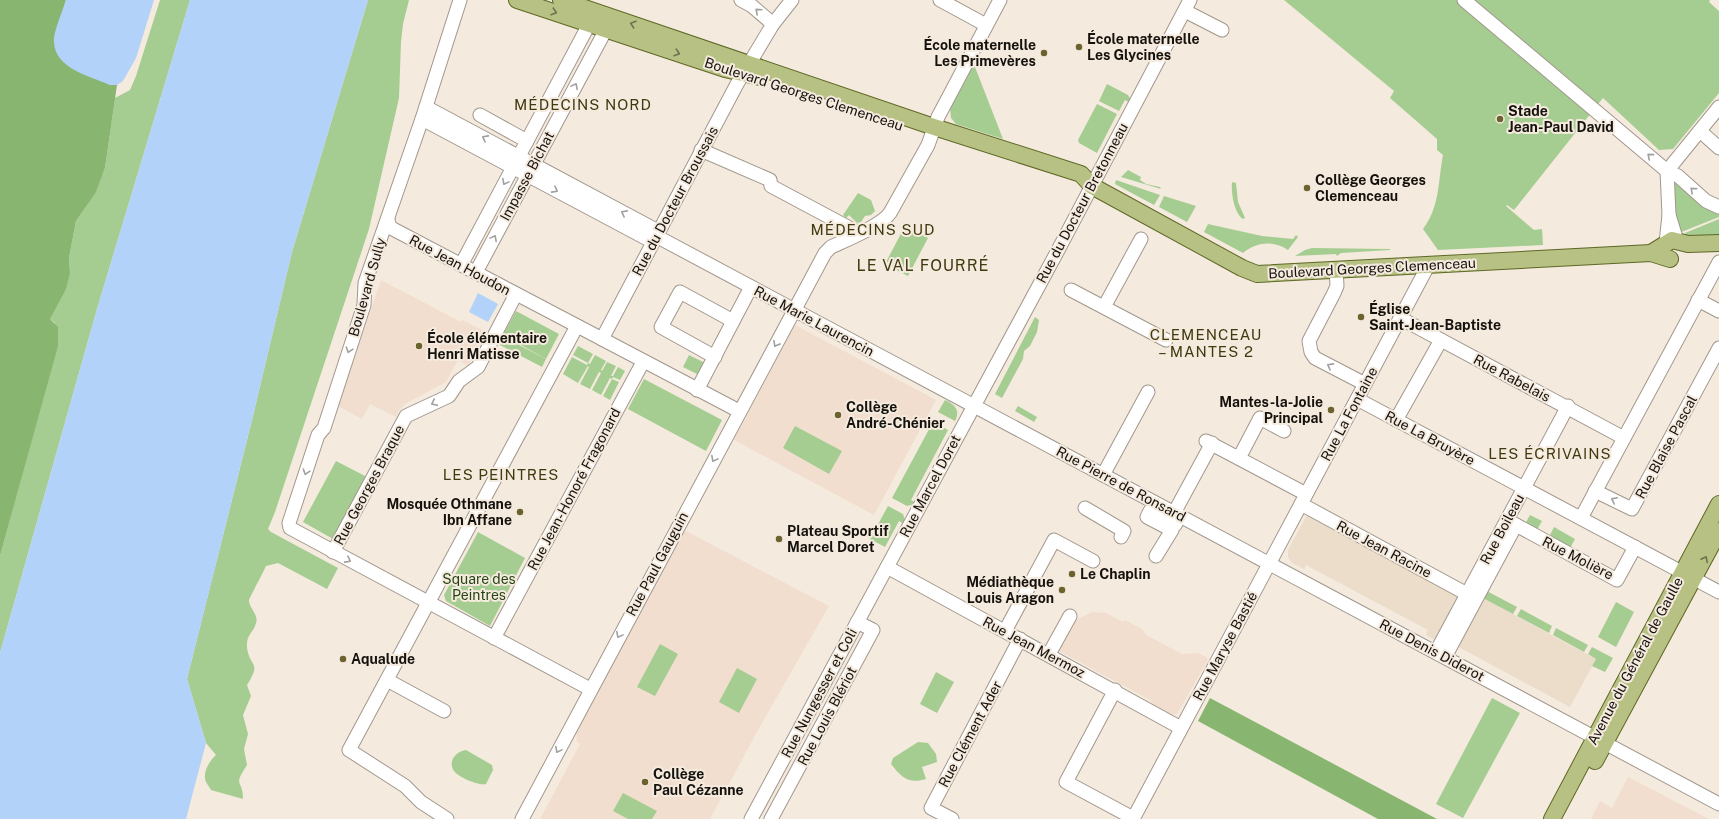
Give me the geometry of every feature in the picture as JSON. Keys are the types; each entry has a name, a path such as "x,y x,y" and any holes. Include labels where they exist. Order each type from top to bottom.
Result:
{"main road":[{"name":"Boulevard Georges Clemenceau","path":"517,0 609,23 725,69 746,68 760,77 818,98 932,131 1077,183 1092,186 1254,273 1268,274 1651,252 1691,244 1719,243"},
{"name":"Boulevard Georges Clemenceau","path":"561,0 593,18"},
{"path":"1673,248 1689,253 1719,251"},
{"name":"Avenue du Général de Gaulle","path":"1552,819 1600,740 1688,576 1719,504"},
{"name":"Avenue du Général de Gaulle","path":"1688,576 1719,532"},
{"name":"Avenue du Général de Gaulle","path":"1564,819 1600,740"}],"street":[{"name":"Boulevard Sully","path":"333,552 290,528 289,522 318,435 324,428 364,305 365,283 424,113 460,0"},
{"path":"741,0 752,6 773,24"},
{"name":"Rue du Docteur Broussais","path":"602,339 701,150 746,68 773,24 792,0"},
{"path":"940,0 986,25"},
{"name":"Rue Paul Gauguin","path":"522,819 590,689 827,249 887,217 928,145 938,117 1000,0"},
{"path":"1464,0 1667,171 1678,176 1706,201 1719,207"},
{"path":"1187,5 1222,30"},
{"name":"Rue du Docteur Bretonneau","path":"973,406 1092,186 1187,5"},
{"name":"Impasse Bichat","path":"461,265 593,18"},
{"name":"Impasse Bichat","path":"476,272 609,23"},
{"path":"1673,248 1669,215 1667,171 1719,107"},
{"name":"Rue Marie Laurencin","path":"424,113 973,406"},
{"path":"480,115 527,141"},
{"path":"1700,131 1719,148"},
{"path":"701,150 770,180 771,186 859,233"},
{"name":"Rue Jean Houdon","path":"388,219 389,225 393,229 516,294"},
{"path":"1104,307 1141,239"},
{"path":"1581,518 1719,262"},
{"name":"Rue La Fontaine","path":"1269,563 1429,264"},
{"path":"1336,269 1337,286 1309,341 1309,346 1315,358 1365,384"},
{"path":"697,390 751,288"},
{"path":"1071,290 1166,340"},
{"path":"714,357 661,328 665,320 680,292 733,321"},
{"path":"516,294 739,411"},
{"name":"Rue Georges Braque","path":"333,552 406,416 449,396 462,378 478,367 516,294"},
{"path":"1698,300 1719,310"},
{"name":"Rue Rabelais","path":"1400,318 1568,406 1624,438"},
{"path":"447,819 421,802 405,786 349,750 577,326"},
{"path":"1396,420 1441,340"},
{"name":"Rue Blaise Pascal","path":"1595,491 1632,509 1719,348"},
{"name":"Rue Jean-Honoré Fragonard","path":"494,638 644,362"},
{"path":"1103,475 1148,392"},
{"name":"Rue La Bruyère","path":"1357,398 1524,488"},
{"name":"Rue Pierre de Ronsard","path":"973,406 1269,563"},
{"name":"Rue Marcel Doret","path":"887,567 973,406"},
{"name":"Rue Boileau","path":"1440,655 1467,594 1511,523 1524,488 1568,406"},
{"path":"1239,458 1260,418 1284,431"},
{"name":"Rue Jean Racine","path":"1177,514 1209,442 1239,458 1303,499 1467,594"},
{"path":"1524,488 1688,576 1717,588"},
{"path":"1085,508 1124,531 1121,537"},
{"path":"1156,556 1172,530 1147,517 1150,511 1175,524 1177,514"},
{"path":"1440,655 1511,523"},
{"name":"Rue Molière","path":"1511,523 1617,580 1635,548"},
{"path":"1005,631 1054,540 1066,542 1093,561"},
{"path":"333,552 590,689"},
{"name":"Rue Denis Diderot","path":"1269,563 1719,804"},
{"name":"Rue Maryse Bastié","path":"1133,819 1269,563"},
{"name":"Rue Nungesser et Coli","path":"752,819 887,567"},
{"name":"Rue Jean Mermoz","path":"887,567 1049,654 1181,728"},
{"path":"1049,654 1070,616"},
{"name":"Rue Louis Blériot","path":"772,819 873,630 857,622"},
{"name":"Rue Clément Ader","path":"952,819 931,808 1020,639"},
{"path":"387,680 444,711"},
{"path":"1114,690 1066,782 1133,819"}],"shaded area":[{"name":"École élémentaire Henri Matisse","path":"381,280 461,322 462,320 486,332 468,366 458,360 446,382 405,404 399,410 396,417 370,404 362,419 338,406"},
{"name":"Collège André-Chénier","path":"795,325 936,400 874,515 734,440"},
{"path":"1308,513 1461,595 1437,641 1426,635 1428,630 1306,565 1304,569 1292,563 1288,557 1288,550"},
{"path":"684,530 829,606 758,730 710,819 540,819 580,744 577,742 576,731"},
{"path":"1479,596 1596,659 1570,707 1453,644"},
{"path":"1092,612 1106,613 1123,622 1125,620 1142,629 1146,635 1182,654 1198,653 1206,657 1208,660 1177,714 1172,715 1153,705 1150,700 1059,651 1076,620"},
{"path":"1628,777 1709,819 1591,819 1600,801 1612,808"}],"green space":[{"path":"0,0 66,0 54,41 110,85 117,85 105,168 96,192 76,221 69,258 70,273 66,289 50,319 58,327 58,346 0,556"},
{"path":"160,0 190,0 97,309 0,653 0,556 43,398 55,323 50,319 70,273 69,258 76,221 96,191 105,168 115,98 130,90 136,76"},
{"path":"368,0 409,0 403,24 401,42 399,98 369,229 275,512 268,529 338,568 327,589 278,563 266,566 249,600 257,620 247,643 248,654 254,665 254,672 247,685 251,696 243,715 248,734 244,749 247,765 239,780 243,792 243,799 211,790 205,780 206,769 216,755 206,743 187,679 252,420 292,252"},
{"name":"Stade Jean-Paul David","path":"1284,0 1710,0 1709,2 1719,11 1719,93 1673,149 1659,150 1603,98 1514,210 1507,205 1506,206 1534,230 1542,229 1543,245 1438,250 1423,229 1433,212 1438,194 1443,155 1437,150 1437,139 1390,98 1394,91"},
{"path":"972,66 975,67 1003,139 956,124 951,118 950,107"},
{"path":"1107,84 1128,95 1131,100 1130,103 1125,100 1119,111 1099,101"},
{"path":"1097,104 1117,114 1097,153 1079,143 1078,140"},
{"path":"1128,170 1141,177 1140,180 1146,184 1160,187 1161,189 1121,177"},
{"path":"1116,180 1160,195 1154,205 1115,184"},
{"path":"1232,182 1236,183 1238,202 1245,218 1243,219 1235,208"},
{"path":"1677,183 1719,212 1719,217 1679,233 1676,226 1674,185"},
{"path":"858,193 871,200 875,211 871,215 865,216 861,222 857,223 849,215 846,218 843,215"},
{"path":"1164,196 1196,206 1187,222 1159,207"},
{"path":"1719,219 1719,235 1687,237 1685,233"},
{"path":"1208,224 1262,236 1293,239 1296,235 1298,237 1288,250 1276,245 1265,244 1253,246 1243,253 1204,232"},
{"path":"905,226 928,238 908,276 885,264"},
{"path":"1312,248 1390,250 1341,253 1337,256 1336,254 1295,256"},
{"path":"516,311 559,334 546,359 503,335"},
{"path":"1035,317 1039,320 1037,332 1030,346 1024,351 1023,359 1002,398 995,394"},
{"path":"502,336 546,359 542,367 498,344"},
{"path":"578,346 593,354 588,363 573,355"},
{"path":"595,355 606,361 601,370 602,371 607,362 616,366 611,376 613,376 618,367 625,371 620,380 613,377 612,379 610,378 601,395 592,390 601,373 599,372 590,389 580,384 589,367 588,366 578,383 563,374 572,357 587,365 588,363 590,364"},
{"path":"689,355 705,363 699,375 683,367"},
{"path":"612,379 619,382 610,400 603,396"},
{"path":"644,379 722,420 706,451 628,409"},
{"path":"945,400 956,408 957,417 955,421 938,412"},
{"path":"1018,406 1037,417 1034,422 1015,411"},
{"path":"933,422 948,430 911,500 916,503 907,506 892,498"},
{"path":"795,426 842,451 829,474 783,448"},
{"path":"336,461 367,477 333,539 303,522"},
{"path":"888,506 903,514 905,520 904,524 899,521 885,547 870,539"},
{"path":"1530,515 1542,521 1537,530 1525,524"},
{"path":"1554,527 1575,539 1570,548 1549,537"},
{"name":"Square des Peintres","path":"478,532 525,558 490,626 446,601 444,595"},
{"path":"1483,589 1517,607 1513,614 1479,596"},
{"path":"1616,602 1634,612 1616,647 1598,637"},
{"path":"1521,609 1552,626 1549,633 1517,616"},
{"path":"1556,628 1588,645 1584,652 1553,635"},
{"path":"660,644 678,654 655,696 637,687"},
{"path":"1592,647 1613,658 1605,672 1592,666 1596,659 1588,654"},
{"path":"737,668 757,679 739,713 719,702"},
{"path":"936,672 954,682 937,713 920,704"},
{"path":"1210,698 1437,819 1378,819 1198,721"},
{"path":"1492,698 1520,713 1463,818 1436,804"},
{"path":"918,742 928,743 936,754 937,762 922,767 926,779 915,781 906,779 891,764 893,758"},
{"path":"466,750 492,765 493,770 486,784 479,784 469,780 460,776 454,771 452,767 452,760 456,754"},
{"path":"623,793 657,811 652,819 628,819 613,811"}],"water":[{"path":"66,0 154,0 136,58 123,81 117,85 110,85 84,75 60,59 56,51 54,38"},
{"path":"190,0 368,0 292,252 252,420 187,679 206,743 186,819 0,819 0,653 97,309"},
{"path":"478,293 498,304 488,322 469,312"}],"place":[{"name":"École maternelle Les Glycines","path":"1079,47"},
{"name":"École maternelle Les Primevères","path":"1044,53"},
{"name":"Stade Jean-Paul David","path":"1500,119"},
{"name":"Collège Georges Clemenceau","path":"1307,188"},
{"name":"Église Saint-Jean-Baptiste","path":"1361,317"},
{"name":"École élémentaire Henri Matisse","path":"419,346"},
{"name":"Mantes-la-Jolie Principal","path":"1331,410"},
{"name":"Collège André-Chénier","path":"838,415"},
{"name":"Mosquée Othmane Ibn Affane","path":"520,512"},
{"name":"Plateau Sportif Marcel Doret","path":"779,539"},
{"name":"Le Chaplin","path":"1072,574"},
{"name":"Médiathèque Louis Aragon","path":"1062,590"},
{"name":"Aqualude","path":"343,659"},
{"name":"Collège Paul Cézanne","path":"645,782"}],"district":[{"name":"MÉDECINS NORD","path":"583,105"},
{"name":"MÉDECINS SUD","path":"873,230"},
{"name":"LE VAL FOURRÉ","path":"923,265"},
{"name":"CLEMENCEAU – MANTES 2","path":"1206,344"},
{"name":"LES ÉCRIVAINS","path":"1550,454"},
{"name":"LES PEINTRES","path":"501,475"}]}
